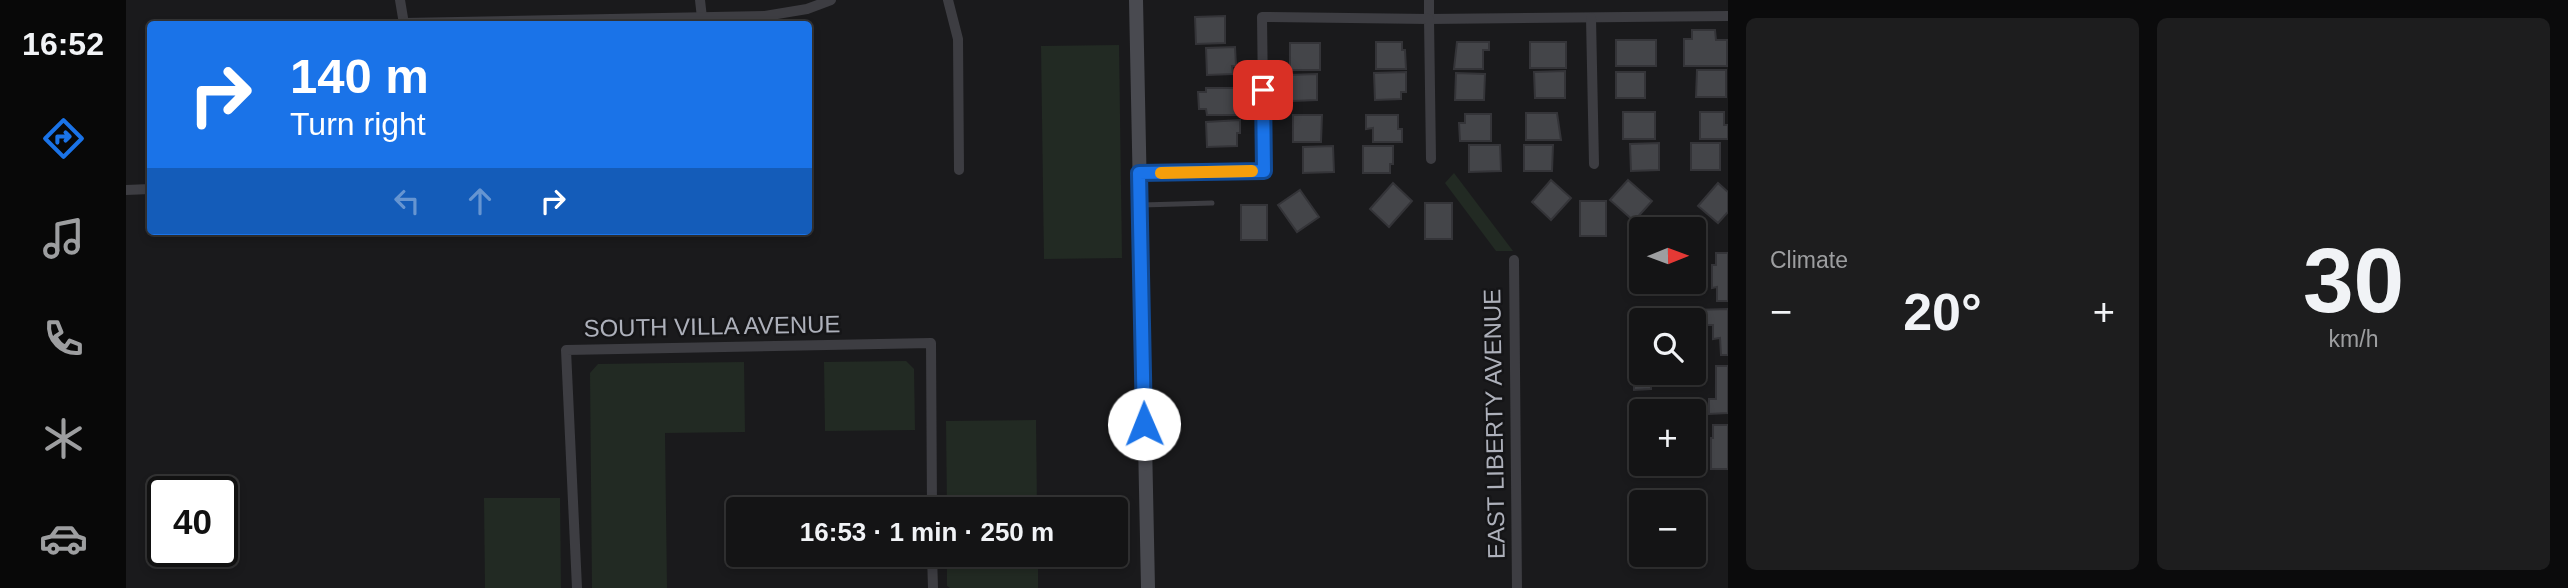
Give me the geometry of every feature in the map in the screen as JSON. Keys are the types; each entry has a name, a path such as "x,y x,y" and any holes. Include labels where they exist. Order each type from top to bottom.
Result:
{"street":[{"path":"400,0 404,21"},
{"path":"700,0 702,18"},
{"path":"631,21 702,18 766,20 831,0"},
{"path":"948,0 958,46 960,170"},
{"path":"1136,0 1148,588"},
{"path":"1429,0 1431,159"},
{"path":"1139,173 1264,171 1262,17 1429,19 1728,16"},
{"path":"1591,18 1594,164"},
{"path":"126,190 147,189"},
{"name":"EAST LIBERTY AVENUE","path":"1514,260 1517,588"},
{"name":"SOUTH VILLA AVENUE","path":"576,588 566,350 931,343 932,497"},
{"path":"932,567 933,588"}],"lane":[{"path":"1139,205 1212,203"}],"shaded area":[{"path":"1119,45 1122,258 1044,259 1041,46"},
{"path":"1454,173 1513,251 1496,251 1445,183"},
{"path":"906,361 914,369 915,430 825,431 824,362"},
{"path":"744,362 745,432 665,433 667,588 592,588 590,373 598,364"},
{"path":"1036,420 1037,497 947,497 946,421"},
{"path":"484,498 560,498 561,588 485,588"},
{"path":"947,567 1038,567 1038,588 947,586"}],"building":[{"path":"1225,16 1225,43 1196,44 1195,17"},
{"path":"1692,30 1715,30 1716,40 1727,40 1727,66 1684,66 1684,39 1692,39"},
{"path":"1616,40 1656,40 1656,66 1616,66"},
{"path":"1376,42 1402,42 1406,69 1376,69"},
{"path":"1457,42 1489,42 1489,50 1483,50 1483,69 1454,69"},
{"path":"1530,42 1566,42 1566,68 1530,68"},
{"path":"1290,43 1320,43 1320,70 1290,70"},
{"path":"1235,47 1236,66 1232,66 1233,74 1207,75 1206,48"},
{"path":"1697,70 1726,70 1726,97 1696,97"},
{"path":"1565,71 1565,98 1535,98 1534,72"},
{"path":"1406,72 1406,92 1401,92 1401,99 1375,100 1374,73"},
{"path":"1616,72 1645,72 1645,98 1616,98"},
{"path":"1456,73 1485,74 1484,100 1455,100"},
{"path":"1317,74 1317,100 1292,101 1292,87 1289,87 1288,75"},
{"path":"1206,88 1239,88 1239,115 1207,115 1206,109 1199,109 1198,92 1206,92"},
{"path":"1623,112 1655,112 1655,139 1623,139"},
{"path":"1700,112 1724,112 1728,139 1700,139"},
{"path":"1526,113 1557,113 1561,140 1526,140"},
{"path":"1465,114 1491,114 1491,141 1460,141 1459,123 1465,123"},
{"path":"1293,115 1322,115 1321,142 1293,142"},
{"path":"1366,115 1398,115 1402,142 1373,142 1373,128 1366,129"},
{"path":"1240,120 1237,146 1207,147 1206,122"},
{"path":"1659,143 1659,170 1631,171 1630,144"},
{"path":"1691,143 1720,143 1720,170 1691,170"},
{"path":"1469,145 1500,145 1501,171 1469,172"},
{"path":"1524,145 1553,145 1552,171 1524,171"},
{"path":"1333,146 1334,172 1303,173 1303,147"},
{"path":"1363,146 1393,146 1390,173 1363,173"},
{"path":"1551,180 1571,198 1551,220 1532,202"},
{"path":"1628,180 1652,201 1638,217 1629,217 1610,200"},
{"path":"1393,183 1412,201 1389,227 1370,209"},
{"path":"1718,183 1728,192 1728,212 1718,223 1698,206"},
{"path":"1300,190 1319,217 1297,232 1278,205"},
{"path":"1580,201 1606,201 1606,236 1580,236"},
{"path":"1425,203 1452,203 1452,239 1425,239"},
{"path":"1241,205 1267,205 1267,240 1241,240"},
{"path":"1716,253 1728,253 1728,301 1717,301 1717,287 1712,288 1712,265 1716,265"},
{"path":"1728,309 1728,355 1721,355 1720,338 1713,339 1713,325 1706,325 1706,310"},
{"path":"1716,366 1728,366 1728,413 1709,414 1709,399 1716,399"},
{"path":"1634,385 1651,385 1651,389 1634,390"},
{"path":"1713,425 1728,425 1728,469 1711,469"}],"slow traffic":[{"path":"1161,173 1252,171"}],"route":[{"path":"1144,424 1139,173 1264,171 1263,90"}]}
